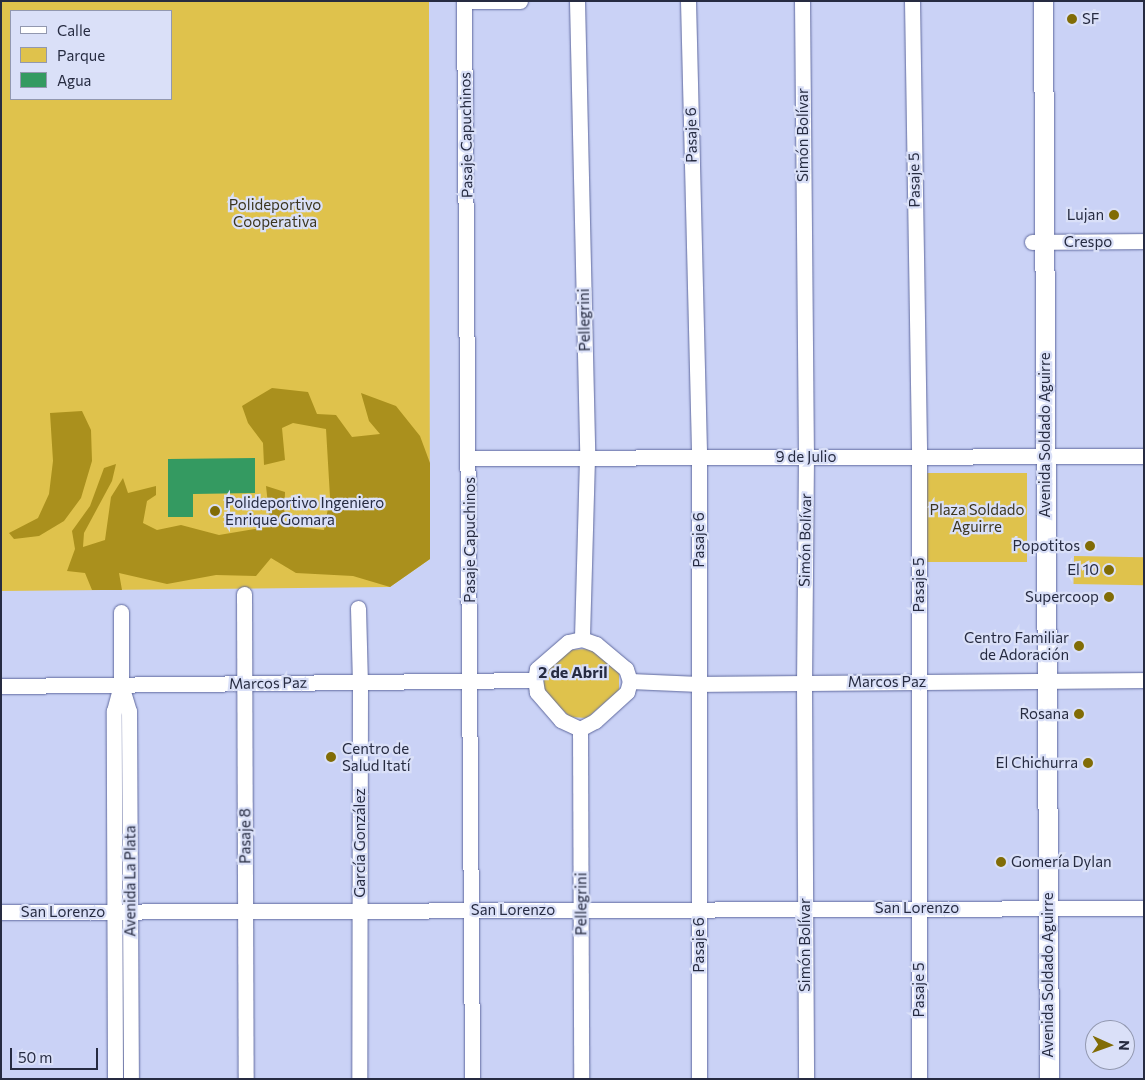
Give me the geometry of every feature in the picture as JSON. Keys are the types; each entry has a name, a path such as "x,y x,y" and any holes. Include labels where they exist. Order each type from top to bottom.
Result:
{"main road":[{"name":"Avenida Soldado Aguirre","path":"1031,1 1038,242 1042,908 1049,1079"},
{"name":"Avenida Soldado Aguirre","path":"1038,242 1043,1"},
{"name":"Avenida Soldado Aguirre","path":"1036,1079 1042,908"}],"street":[{"path":"464,1 520,1"},
{"name":"Pasaje Capuchinos","path":"464,1 469,458 472,1079"},
{"name":"Pellegrini","path":"576,1 586,458 582,639"},
{"name":"Pasaje 6","path":"688,1 699,458 699,1079"},
{"name":"Simón Bolívar","path":"802,1 806,457 804,683 806,1079"},
{"name":"Pasaje 5","path":"912,1 919,457 919,1079"},
{"name":"Crespo","path":"1038,242 1144,242"},
{"name":"9 de Julio","path":"469,458 1144,456"},
{"name":"Pasaje 8","path":"244,594 246,1079"},
{"name":"García González","path":"358,608 360,682 359,1079"},
{"name":"Avenida La Plata","path":"115,1079 114,711 121,684 121,612"},
{"path":"582,639 596,644 626,669 630,681 627,692 595,721 580,729 561,720 537,692 535,680 537,669 568,642 582,639"},
{"name":"Marcos Paz","path":"1,686 535,680"},
{"name":"Marcos Paz","path":"630,681 699,684 1144,680"},
{"name":"Avenida La Plata","path":"121,684 129,711 131,1079"},
{"name":"Pellegrini","path":"580,729 582,1079"},
{"name":"San Lorenzo","path":"1,912 1144,908"}],"green space":[{"name":"Polideportivo Cooperativa","path":"1,1 429,1 430,559 390,587 1,591"},
{"name":"Plaza Soldado Aguirre","path":"925,473 1027,473 1027,562 925,562"},
{"name":"El 10","path":"1074,556 1144,557 1144,585 1074,584"},
{"path":"590,649 619,673 619,690 587,718 570,717 544,692 544,673 567,650"}],"shaded area":[{"path":"272,388 308,392 317,414 336,415 352,437 380,434 369,421 361,393 396,406 420,436 430,463 430,559 390,587 353,576 296,573 271,558 256,576 216,575 167,584 119,573 122,590 92,590 85,573 67,571 75,549 72,531 90,506 104,468 116,464 112,481 84,533 83,547 105,540 111,497 123,478 128,493 156,486 156,495 147,501 143,523 157,530 181,525 219,535 267,527 269,513 266,486 285,492 284,525 324,530 330,497 326,429 293,423 282,428 285,460 264,465 263,443 248,423 242,406"},
{"path":"82,411 91,430 92,461 81,498 64,521 39,536 14,539 9,533 38,518 49,494 53,461 50,413"}],"water":[{"path":"255,458 255,493 193,494 193,517 168,517 168,459"}],"place":[{"name":"SF","path":"1072,19"},
{"name":"Lujan","path":"1114,215"},
{"name":"Polideportivo Ingeniero Enrique Gomara","path":"215,511"},
{"name":"Popotitos","path":"1090,546"},
{"name":"El 10","path":"1109,570"},
{"name":"Supercoop","path":"1109,597"},
{"name":"Centro Familiar de Adoración","path":"1079,646"},
{"name":"Rosana","path":"1079,714"},
{"name":"Centro de Salud Itatí","path":"331,757"},
{"name":"El Chichurra","path":"1088,763"},
{"name":"Gomería Dylan","path":"1001,862"}],"district":[{"name":"2 de Abril","path":"573,672"}]}
